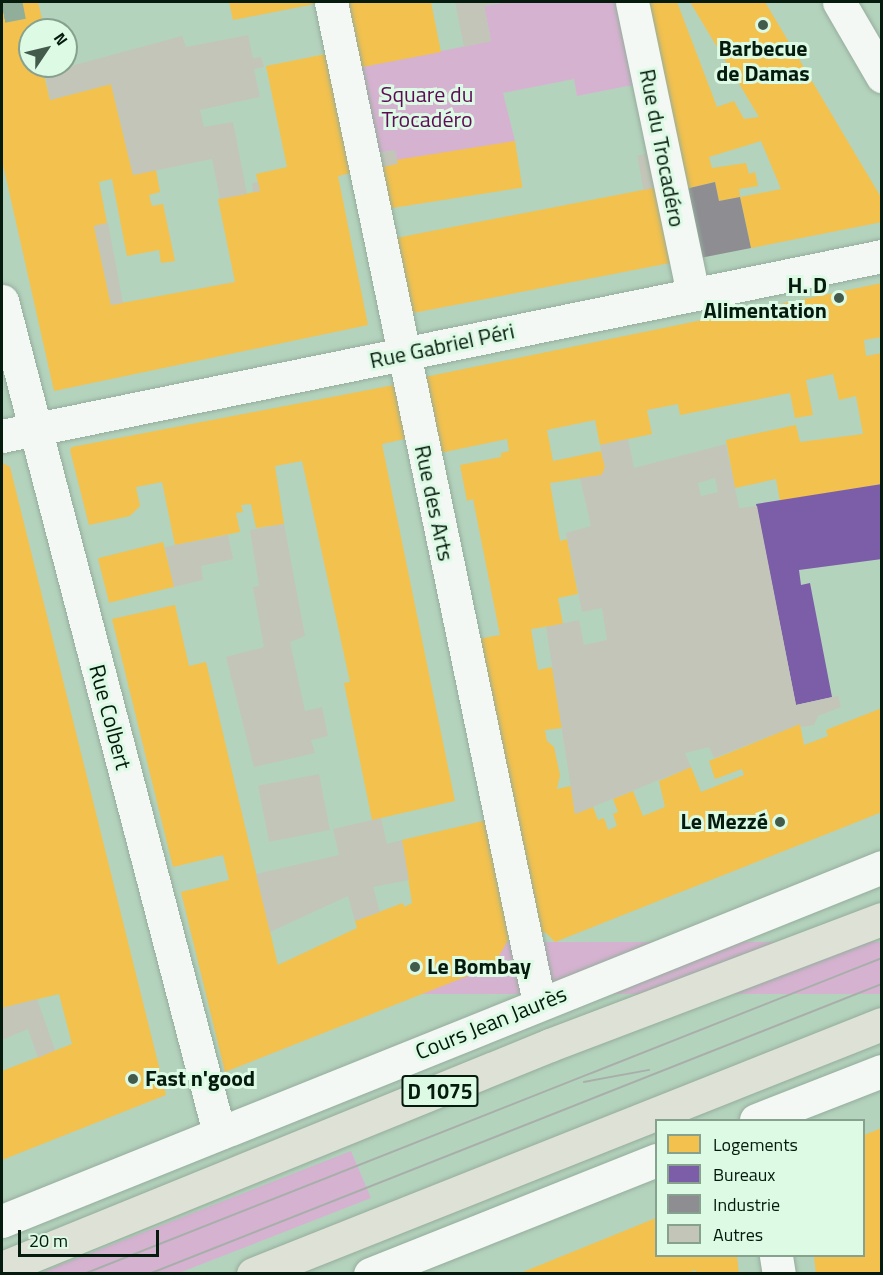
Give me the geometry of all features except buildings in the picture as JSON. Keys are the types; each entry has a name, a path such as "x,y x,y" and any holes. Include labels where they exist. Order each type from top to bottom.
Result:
{"main road":[{"name":"Cours Jean Jaurès","path":"2,1268 550,1045 882,919"},
{"path":"253,1274 882,1024"}],"street":[{"name":"Rue des Arts","path":"331,2 539,1003"},
{"name":"Rue du Trocadéro","path":"632,2 693,294"},
{"path":"839,2 882,76"},
{"name":"Rue Gabriel Péri","path":"2,436 882,256"},
{"name":"Rue Colbert","path":"2,301 219,1133"},
{"name":"Cours Jean Jaurès","path":"2,1221 539,1003 882,867"},
{"path":"759,1119 882,1071"},
{"path":"370,1274 655,1161"},
{"path":"776,1257 779,1274"}],"green space":[{"name":"Square du Trocadéro","path":"508,2 628,2 643,83 577,96 574,79 503,93 515,141 398,164 395,150 376,153 357,68 491,41 484,6"},
{"path":"341,942 881,942 881,994 341,994"},
{"path":"351,1151 371,1198 179,1273 40,1273"}],"tunnel":[{"path":"2,6 23,2"}],"tram line":[{"path":"84,1274 882,958"},
{"path":"149,1274 882,984"},
{"path":"584,1082 649,1070"}],"place":[{"name":"Barbecue de Damas","path":"763,25"},
{"name":"H. D Alimentation","path":"839,298"},
{"name":"Le Mezzé","path":"780,822"},
{"name":"Le Bombay","path":"415,967"},
{"name":"Fast n'good","path":"133,1079"}]}
